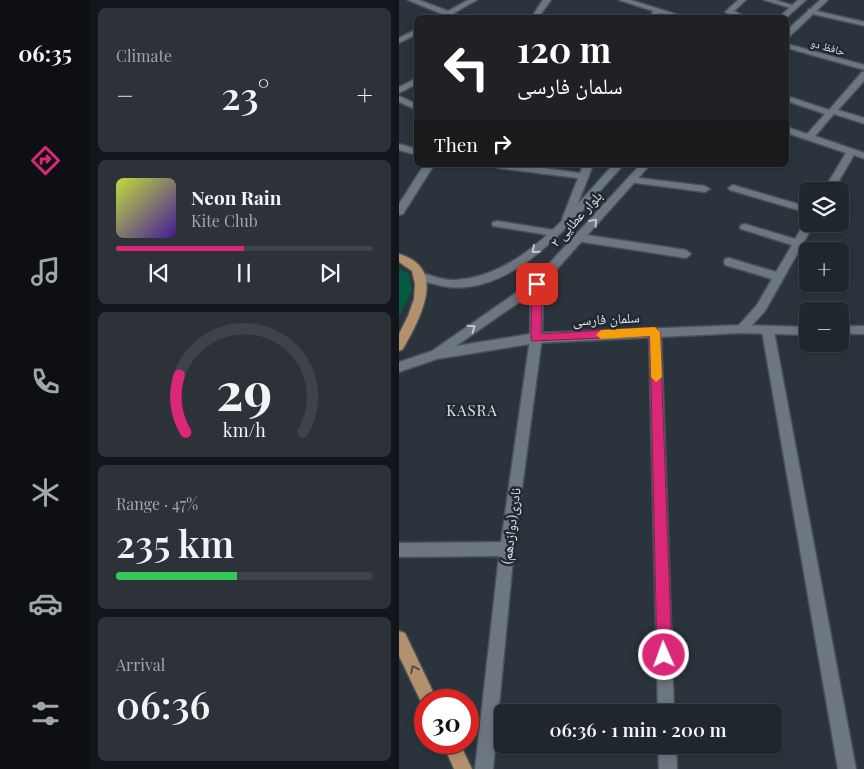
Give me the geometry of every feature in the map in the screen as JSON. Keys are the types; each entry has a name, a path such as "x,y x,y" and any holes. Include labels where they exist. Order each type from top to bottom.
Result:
{"main road":[{"path":"399,346 418,306 421,287 416,267 410,261 400,257"},
{"path":"399,639 424,689"},
{"path":"456,754 463,769"}],"street":[{"path":"412,0 445,15 473,0"},
{"path":"536,15 547,0"},
{"path":"623,0 674,15"},
{"path":"738,15 729,12 742,0"},
{"path":"768,0 794,7"},
{"path":"785,15 802,0"},
{"path":"789,31 825,0"},
{"path":"655,15 657,10"},
{"path":"811,11 864,24"},
{"path":"399,41 414,33"},
{"path":"789,43 800,50"},
{"name":"حافظ دو","path":"789,47 864,68"},
{"path":"809,137 864,74"},
{"path":"399,90 414,82"},
{"path":"399,99 414,106"},
{"path":"789,99 864,122"},
{"path":"789,131 864,156"},
{"path":"399,147 414,151"},
{"path":"833,182 851,152"},
{"path":"399,212 428,167"},
{"path":"514,167 584,176"},
{"path":"567,219 587,167"},
{"name":"بلوار عطایی ۲","path":"419,276 454,284 469,282 519,262 534,252 616,167"},
{"name":"بلوار عطایی ۲","path":"399,367 436,354 537,284 643,167"},
{"path":"631,180 705,189"},
{"path":"733,188 799,207"},
{"path":"497,224 554,232"},
{"path":"745,227 798,243"},
{"path":"742,328 761,308 804,232"},
{"path":"580,238 686,254"},
{"path":"729,262 778,277"},
{"name":"نادری(دوازدهم)","path":"484,769 507,549 536,338 537,284"},
{"name":"سلمان فارسی","path":"436,354 536,338 742,328 768,331 799,331"},
{"path":"849,330 864,330"},
{"path":"768,331 847,769"},
{"path":"655,332 666,704"},
{"path":"399,550 507,549"},
{"path":"667,754 668,769"}],"green space":[{"path":"399,269 409,274 412,290 399,317"}],"slow traffic":[{"path":"601,335 655,332 656,377"}],"district":[{"name":"KASRA","path":"472,411"}],"route":[{"path":"537,284 536,338 655,332 664,655"}]}
